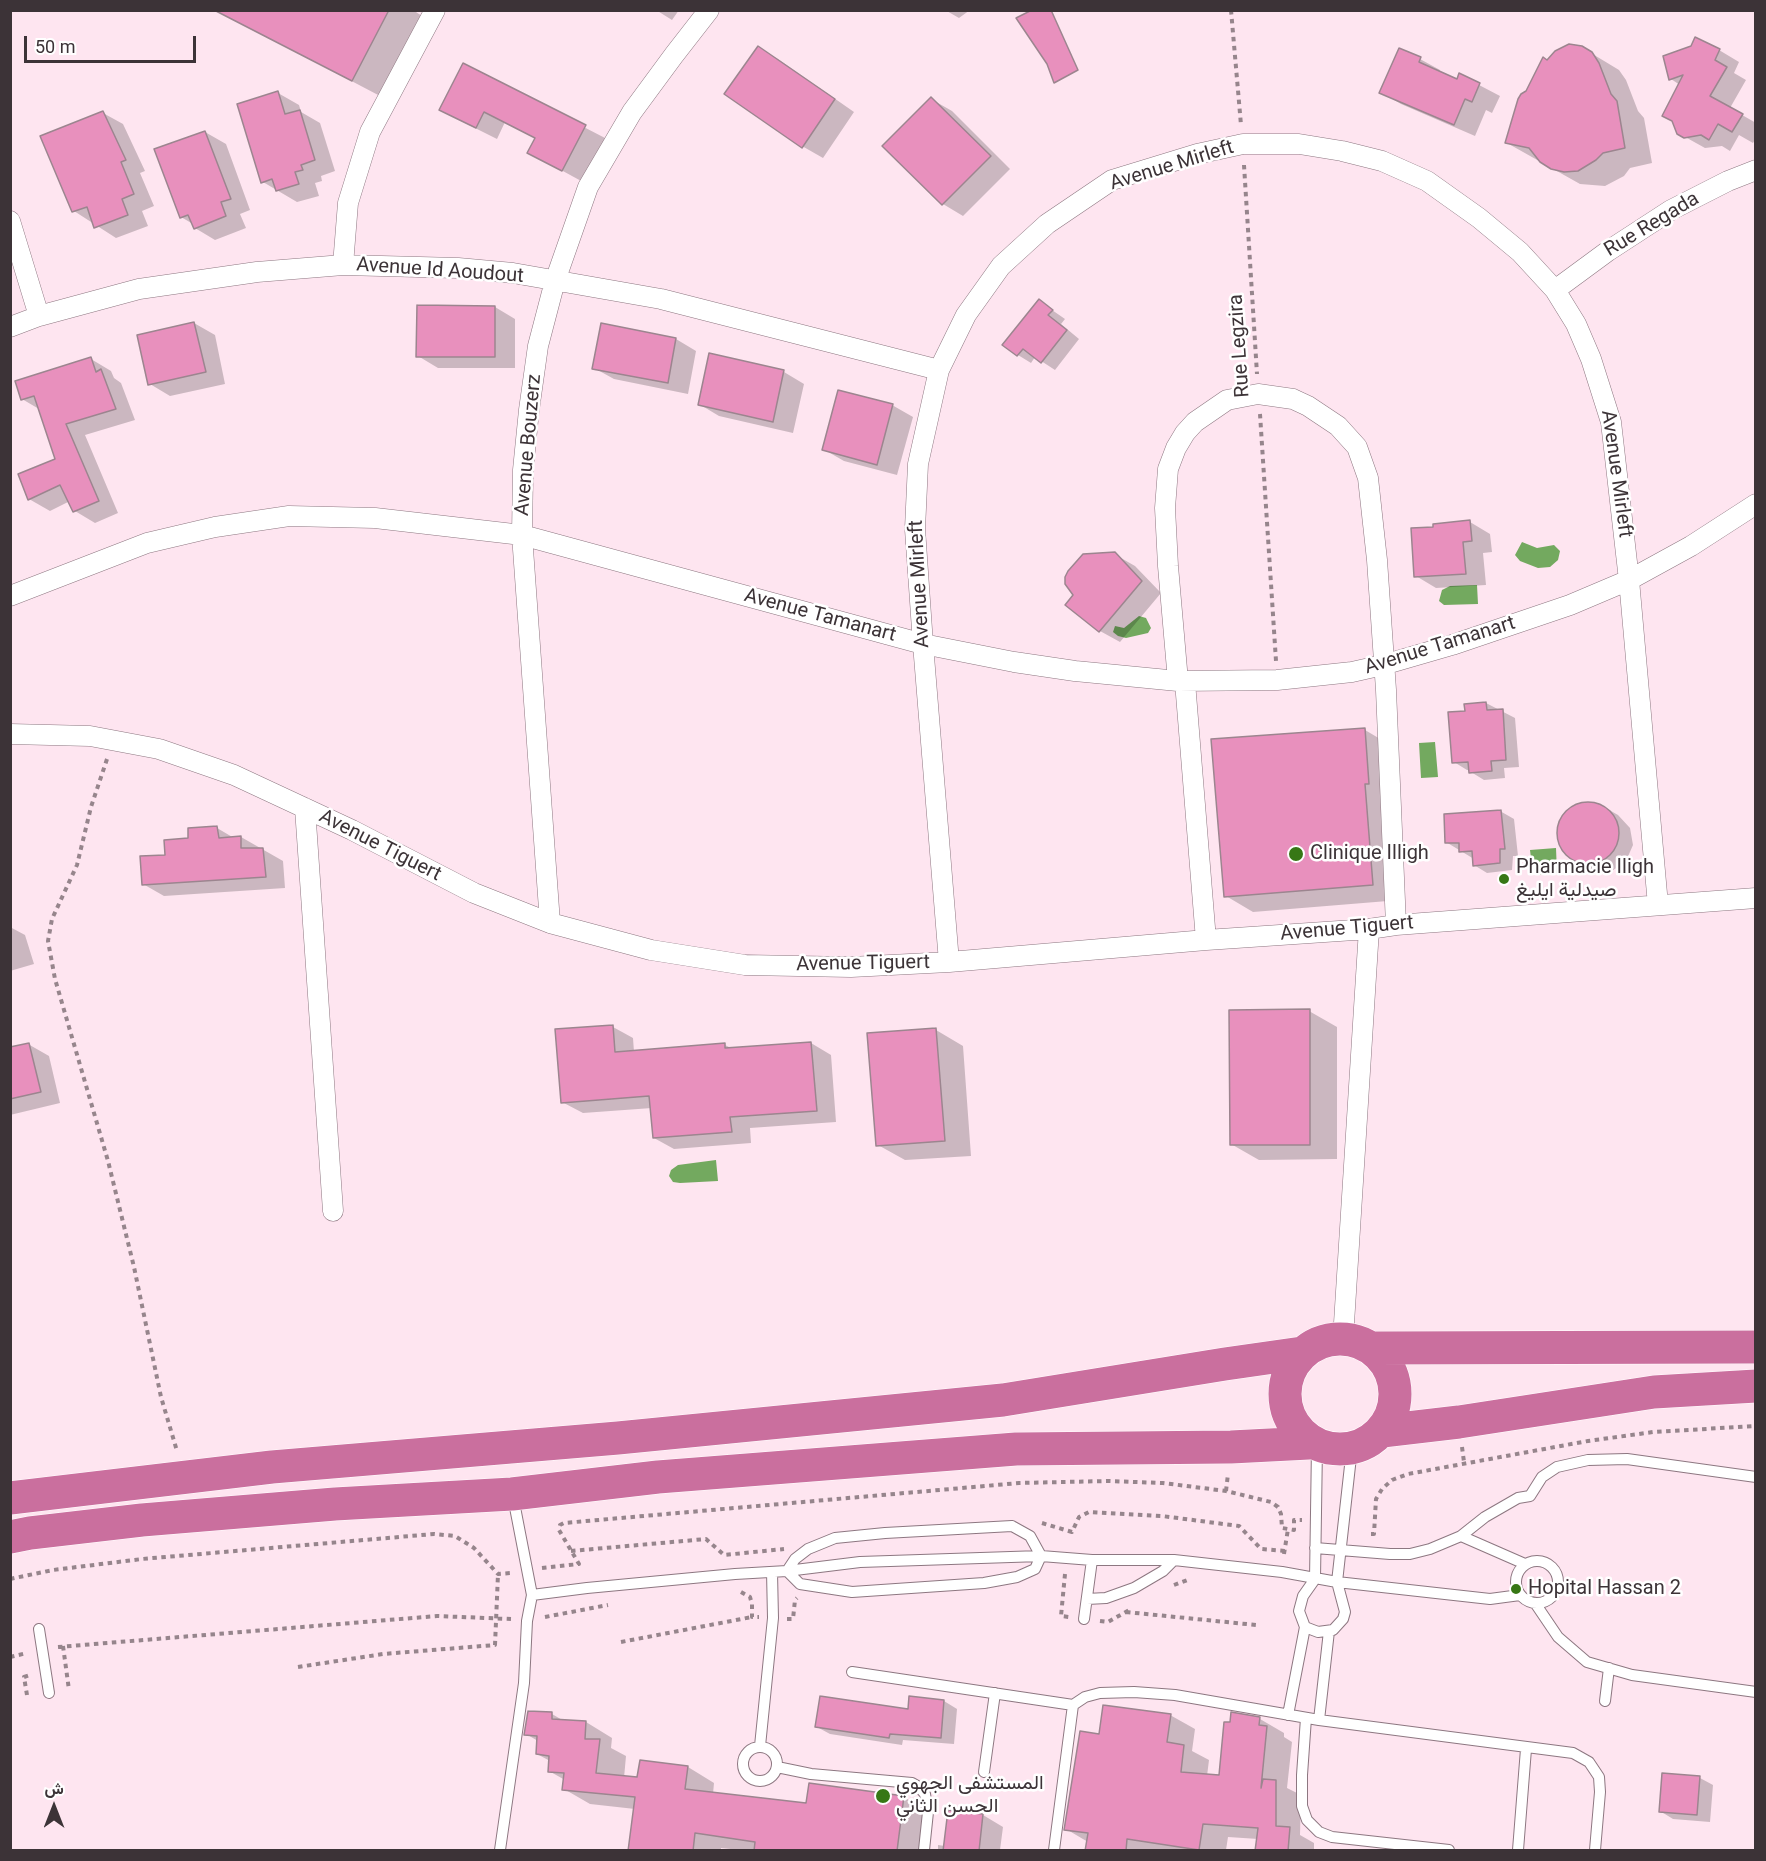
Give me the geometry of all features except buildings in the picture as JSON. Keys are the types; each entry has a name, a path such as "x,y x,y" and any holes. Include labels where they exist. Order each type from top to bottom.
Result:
{"highway":[{"path":"1313,1444 1295,1427 1287,1413 1284,1397 1292,1365 1302,1353 1317,1343 1755,1347"},
{"path":"10,1537 210,1514 512,1494 658,1477 1016,1449 1313,1444 1336,1450 1352,1448 1369,1442 1382,1431 1392,1415 1396,1396 1394,1377 1385,1361 1357,1343"},
{"path":"10,1498 272,1467 629,1437 1003,1400 1302,1353"},
{"path":"1382,1431 1458,1422 1654,1392 1755,1386"}],"street":[{"path":"343,265 348,203 370,132 435,10"},
{"name":"Avenue Bouzerz","path":"550,923 522,535 523,470 538,346 555,282 588,187 632,112 709,10"},
{"name":"Avenue Mirleft","path":"949,962 915,529 918,464 939,370 966,315 1001,266 1047,224 1112,180 1197,154 1243,144 1299,144 1342,151 1382,161 1427,181 1479,218 1520,252 1555,290 1576,324 1592,359 1611,422 1629,580 1658,905"},
{"name":"Rue Regada","path":"1555,290 1608,250 1671,210 1755,170"},
{"path":"10,221 39,316"},
{"name":"Avenue Id Aoudout","path":"10,327 39,316 139,289 257,272 343,265 458,268 513,273 662,299 939,370"},
{"path":"1206,940 1165,520 1165,492 1168,468 1181,440 1195,422 1227,400 1258,394 1293,399 1338,426 1357,447 1368,478 1377,560 1386,690 1396,925"},
{"name":"Avenue Tamanart","path":"10,596 147,543 215,527 289,516 375,518 522,535 923,645 1014,662 1075,671 1182,681 1277,680 1352,672 1383,666 1559,609 1629,580 1691,546 1755,504"},
{"name":"Avenue Tiguert","path":"10,734 90,736 159,749 234,775 352,830 474,893 550,923 651,950 745,965 851,967 949,962 1755,898"},
{"path":"305,808 333,1210"},
{"path":"1357,1343 1369,929"}],"lane":[{"path":"1313,1444 1315,1579 1300,1603 1300,1619 1305,1627 1318,1632 1329,1631 1338,1625 1345,1612 1337,1582 1346,1519 1352,1448"},
{"path":"1315,1548 1410,1554 1430,1550 1461,1536 1485,1517 1510,1502 1530,1496 1542,1477 1557,1467 1588,1460 1627,1459 1755,1477"},
{"path":"500,1851 524,1683 527,1621 532,1595 512,1494"},
{"path":"787,1571 795,1559 808,1549 835,1538 885,1533 1012,1526 1030,1536 1041,1556"},
{"path":"1461,1536 1525,1564"},
{"path":"532,1595 860,1563 1041,1556 1092,1560 1174,1560 1270,1571 1337,1582 1490,1599 1520,1595"},
{"path":"787,1571 800,1584 852,1592 984,1583 1017,1577 1035,1569 1041,1556"},
{"path":"1084,1619 1092,1560"},
{"path":"1087,1599 1106,1598 1134,1588 1162,1571 1174,1560"},
{"path":"1536,1561 1547,1563 1556,1571 1557,1588 1546,1601 1535,1603 1525,1599 1517,1590 1516,1578 1525,1564 1536,1561"},
{"path":"760,1746 772,1618 772,1572"},
{"path":"1535,1603 1558,1637 1587,1662 1632,1675 1755,1692"},
{"path":"1288,1715 1305,1627"},
{"path":"39,1629 49,1693"},
{"path":"1319,1720 1329,1631"},
{"path":"1605,1701 1609,1668"},
{"path":"852,1672 1073,1705 1085,1697 1100,1693 1134,1692 1175,1695 1319,1720 1526,1749 1573,1753 1588,1762 1599,1777 1600,1792 1595,1851"},
{"path":"984,1772 995,1693"},
{"path":"1054,1851 1073,1705"},
{"path":"1306,1718 1302,1806 1307,1820 1319,1832 1332,1837 1449,1851"},
{"path":"760,1746 766,1747 775,1755 777,1767 772,1776 761,1781 750,1779 742,1764 749,1749 760,1746"},
{"path":"1518,1851 1526,1749"},
{"path":"777,1767 811,1774 912,1784 919,1787 925,1794 928,1812 924,1851"}],"path":[{"name":"Rue Legzira","path":"1231,10 1243,144 1277,680"},
{"path":"113,740 91,807 77,865 52,919 49,948 55,979 108,1161 134,1267 161,1397 185,1477"},
{"path":"1346,1519 1360,1520 1360,1533 1374,1534 1376,1500 1382,1489 1392,1480 1408,1474 1621,1436 1674,1430 1755,1426"},
{"path":"498,1574 579,1564 559,1530 560,1525 564,1523 1019,1483 1063,1481 1163,1483 1226,1491 1271,1502 1278,1507 1282,1528 1294,1530 1294,1521 1315,1519"},
{"path":"10,1579 53,1570 142,1559 434,1534 455,1536 465,1541 498,1574 495,1645 383,1654 298,1667"},
{"path":"1061,1574 1065,1574 1061,1616 1108,1622 1135,1606"},
{"path":"1173,1586 1198,1578"},
{"path":"736,1590 750,1597 752,1617"},
{"path":"621,1642 752,1617 793,1619 795,1600 800,1598"},
{"path":"10,1657 63,1646 406,1617 496,1617 527,1621 609,1605"},
{"path":"1125,1612 1256,1625"},
{"path":"63,1646 69,1690"}],"shaded area":[{"path":"1522,542 1537,548 1554,545 1560,551 1558,560 1550,567 1538,568 1520,561 1515,555"},
{"path":"1477,585 1478,604 1444,605 1439,601 1442,590 1450,586"},
{"path":"1139,616 1146,618 1151,628 1148,633 1126,638 1113,632 1115,626 1124,628"},
{"path":"1435,742 1438,777 1421,778 1419,743"},
{"path":"1556,848 1557,873 1533,875 1530,850"},
{"path":"716,1160 718,1181 680,1183 673,1182 669,1176 671,1170 678,1165"}],"place":[{"name":"Clinique Illigh","path":"1296,854"},
{"name":"Pharmacie Iligh صيدلية ايليغ","path":"1504,879"},
{"name":"Hopital Hassan 2","path":"1516,1589"},
{"name":"المستشفى الجهوي الحسن الثاني","path":"883,1796"}]}
